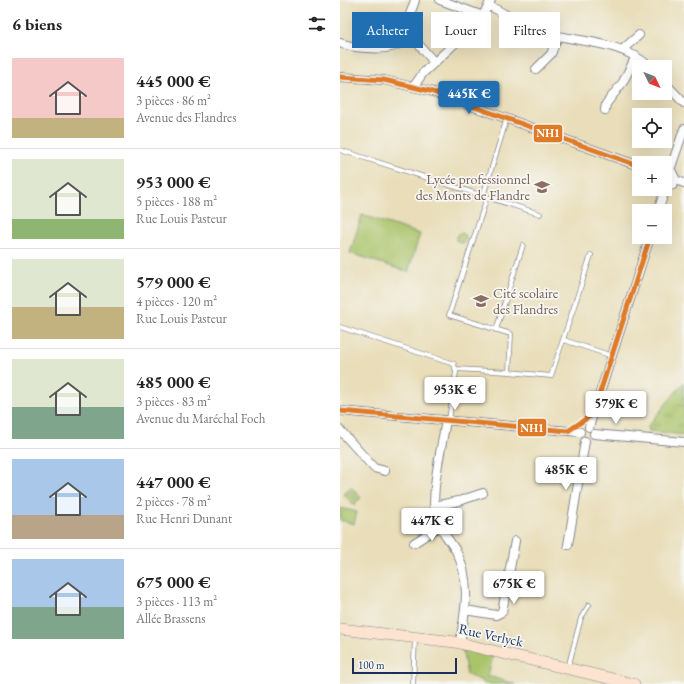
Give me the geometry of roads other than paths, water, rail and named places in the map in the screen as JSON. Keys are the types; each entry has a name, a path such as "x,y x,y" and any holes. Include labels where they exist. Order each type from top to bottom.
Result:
{"street":[{"path":"411,12 415,0"},
{"path":"440,0 472,12"},
{"path":"485,12 490,3 504,12"},
{"path":"622,50 640,35"},
{"path":"560,36 622,50 641,60"},
{"path":"340,43 352,46"},
{"path":"422,48 434,62"},
{"path":"414,86 420,75 449,48"},
{"path":"536,69 551,54 553,48"},
{"path":"605,110 606,104 623,82 636,56"},
{"path":"340,78 384,80 414,86 632,164"},
{"path":"672,90 684,103"},
{"path":"672,158 684,128"},
{"path":"672,173 674,174 675,180 672,185"},
{"path":"675,180 684,183"},
{"path":"589,427 648,244"},
{"path":"340,411 580,432"},
{"path":"448,421 434,506 440,526 456,551 464,571 467,588 460,643"},
{"path":"580,432 583,428 589,427 593,429 594,434 592,439 585,441"},
{"path":"340,430 374,468 385,471"},
{"path":"580,432 581,438 585,441"},
{"path":"594,434 684,442"},
{"path":"568,545 585,441"},
{"path":"434,506 460,501 483,493"},
{"path":"414,543 440,526"},
{"path":"465,610 496,615 502,612 515,541"},
{"name":"Rue Verlyck","path":"340,629 460,643 634,684"}],"lane":[{"path":"507,118 450,315 511,334 509,372"},
{"path":"340,150 540,214"},
{"path":"496,330 523,245"},
{"path":"456,368 551,376 564,340 590,255"},
{"path":"340,327 450,361 454,364 456,368 448,421"},
{"path":"564,340 612,356"},
{"path":"568,431 593,414"},
{"path":"568,668 581,618 589,605"},
{"path":"413,684 415,637"}],"place":[{"name":"Lycée professionnel des Monts de Flandre","path":"542,187"},
{"name":"Cité scolaire des Flandres","path":"481,301"}]}
